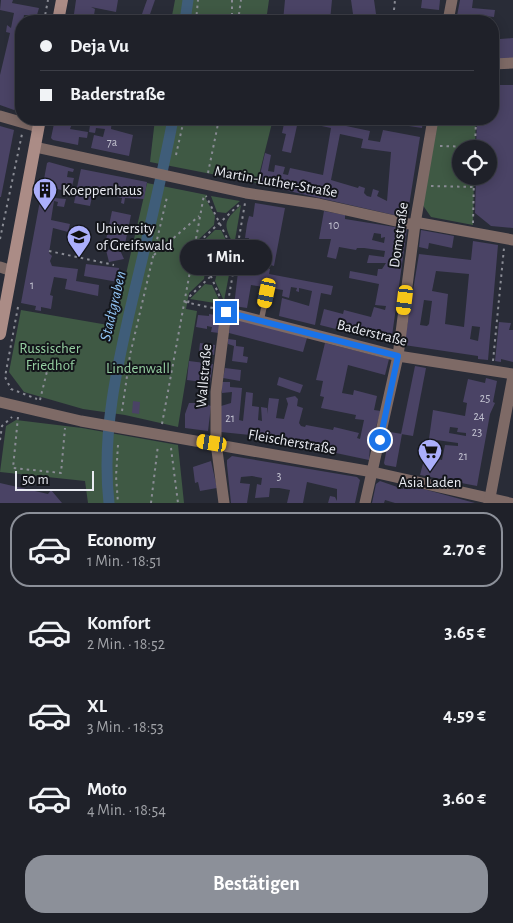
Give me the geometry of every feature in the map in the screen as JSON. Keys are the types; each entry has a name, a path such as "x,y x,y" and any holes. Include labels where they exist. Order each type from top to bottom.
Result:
{"main road":[{"path":"59,15 62,0"},
{"path":"0,334 6,269 39,125"}],"street":[{"path":"449,15 452,0"},
{"path":"499,64 513,63"},
{"path":"0,116 15,121"},
{"name":"Domstraße","path":"366,503 398,356 415,224 433,125"},
{"name":"Martin-Luther-Straße","path":"35,147 176,178 205,190 246,198 319,204 415,224 509,239"},
{"name":"Baderstraße","path":"227,307 261,321 398,356 492,370 513,375"},
{"name":"Wallstraße","path":"224,503 216,443 216,392 227,307"},
{"path":"489,501 510,405 513,375"},
{"name":"Fleischerstraße","path":"0,402 87,422 132,428 373,472 489,501 510,503"}],"lane":[{"path":"261,321 267,293"}],"path":[{"path":"45,15 48,0"},
{"path":"197,15 198,0"},
{"path":"232,0 232,15"},
{"path":"239,15 241,0"},
{"path":"394,10 395,0"},
{"path":"0,239 24,125"},
{"path":"176,155 183,125"},
{"path":"151,503 152,477 218,125"},
{"path":"475,140 476,125"},
{"path":"429,146 452,147"},
{"path":"422,186 474,187 473,233"},
{"path":"188,303 190,296 231,257 232,252 232,248 206,196 205,190"},
{"path":"122,411 130,355 168,197"},
{"path":"196,246 246,198"},
{"path":"227,307 246,198"},
{"path":"154,256 200,215"},
{"path":"492,370 509,239"},
{"path":"196,246 236,253"},
{"path":"196,246 223,303 227,307"},
{"path":"49,251 114,265"},
{"path":"19,302 5,377 11,389 21,394"},
{"path":"184,302 227,307"},
{"path":"40,400 49,363"},
{"path":"0,440 2,426 13,416 18,417 12,468 61,473 66,425"},
{"path":"171,440 178,503"},
{"path":"118,446 116,476 118,503"}],"green space":[{"path":"175,0 269,0 267,15 172,15"},
{"path":"154,125 272,125 257,183 150,162"},
{"path":"436,125 476,125 475,140 452,140 452,185 474,185 473,225 431,217 422,204"},
{"name":"Lindenwall","path":"147,183 207,195 206,199 215,216 214,225 199,239 196,253 205,271 204,279 189,293 186,309 197,311 178,427 125,415 83,409 24,392 9,372 21,310 114,326"},
{"path":"211,196 240,201 226,213 217,212"},
{"path":"241,205 234,246 228,232 227,223 231,215"},
{"path":"215,230 221,230 231,250 200,244"},
{"path":"199,249 230,254 216,267 208,266"},
{"path":"232,259 224,301 215,281 217,273"},
{"path":"205,284 212,285 221,304 190,299"},
{"path":"16,420 82,428 178,445 184,503 88,503 85,481 0,472 6,426"}],"building":[{"path":"1,0 13,0 12,3 39,8 37,15 15,15 14,110 0,105 0,75 10,33 6,32 7,25 11,28 14,13 0,10"},
{"path":"76,0 118,0 116,12 91,7 95,9 94,15 74,15"},
{"path":"147,0 155,0 150,15 142,14"},
{"path":"285,0 332,0 331,15 284,15"},
{"path":"351,0 374,0 376,15 353,15"},
{"path":"422,0 440,0 439,10 421,8"},
{"path":"460,0 473,0 472,8 495,10 494,15 457,15"},
{"path":"499,36 500,39 513,38 513,59 499,60"},
{"path":"499,85 513,85 513,228 491,226 475,213 476,185 497,185 497,140 476,140 477,125 499,125"},
{"path":"54,125 72,125 70,129 88,132 87,138 79,137 78,145 51,138"},
{"path":"90,125 111,125 111,129 133,135 129,156 91,148 94,135 103,137 105,129 96,128 95,133 89,132"},
{"path":"284,125 297,125 291,153 282,151 286,134 282,133"},
{"path":"317,125 342,125 370,131 368,140 380,142 383,130 420,137 407,218 258,184 265,153 271,155 268,171 274,172 275,165 285,167 283,174 288,175 290,168 323,175 331,128","holes":["340,134 363,139 361,148 391,152 387,201 377,196 379,191 373,189 371,197 364,193 365,188 359,186 358,188 331,180"]},
{"path":"402,125 422,125 422,128"},
{"path":"0,126 14,130 1,197 0,197"},
{"path":"47,163 74,169 73,172 68,171 67,177 74,178 71,190 76,192 81,169 147,182 144,199 125,198 124,204 121,203 122,198 93,192 90,206 74,203 76,193 57,189 55,198 66,199 64,207 57,206 58,202 54,201 51,220 70,224 68,232 53,228 49,253 52,256 50,261 52,266 78,269 76,281 99,285 98,296 65,289 67,279 54,277 50,295 53,296 51,309 41,307 41,311 35,310 36,306 21,303"},
{"path":"255,203 285,208 274,266 267,264 266,268 270,269 269,274 333,286 331,295 321,293 315,325 279,316 282,298 309,306 312,291 299,288 299,292 296,291 297,288 291,287 289,298 282,296 283,290 251,285 247,308 234,306 238,272 243,271 249,238 245,238 247,224 249,216 253,217"},
{"path":"112,211 131,215 125,244 106,240"},
{"path":"324,211 345,215 345,219 407,229 391,343 320,325 324,309 343,314 344,310 371,317 374,307 385,310 386,306 375,305 379,284 349,278 350,271 377,276 378,269 382,269 386,263 367,263 369,255 384,257 385,251 364,248 357,248 356,250 339,247 336,259 327,257 331,239 319,239","holes":["374,233 381,234 381,238 385,237 384,243 372,240"]},
{"path":"421,230 454,236 452,248 429,243 428,249 419,247"},
{"path":"473,241 498,245 488,360 478,359 478,356 404,345 419,254 471,260","holes":["436,271 469,274 464,327 445,324 448,294 432,291","424,300 432,301 429,324 427,326 420,325","472,326 480,327 478,341 470,339"]},
{"path":"119,248 124,259 109,262 106,250"},
{"path":"86,264 119,268 118,282 84,276"},
{"path":"209,314 221,316 219,333 211,332 212,327 207,326 207,329 196,327 198,315 209,316"},
{"path":"231,317 307,338 303,352 229,333"},
{"path":"499,322 511,323 509,330 513,330 513,362 501,359 501,362 495,361"},
{"path":"228,339 236,340 236,346 244,347 243,356 248,357 247,363 232,361 234,346 228,344"},
{"path":"200,343 215,345 214,355 199,352"},
{"path":"325,343 389,359 385,375 348,365 342,393 353,395 354,390 377,396 374,410 381,411 370,446 369,460 250,435 221,432 221,406 231,403 232,392 222,393 222,382 230,382 230,387 242,388 239,420 243,421 246,392 253,393 252,406 259,407 258,420 262,421 261,407 267,408 267,414 269,398 279,399 276,418 284,419 288,404 286,398 295,396 298,399 297,406 303,408 299,423 301,426 305,427 306,425 333,430 334,427 359,433 357,438 360,439 364,420 355,419 356,415 321,408 324,397 320,396 323,381 316,380"},
{"path":"189,361 213,364 210,383 187,380"},
{"path":"415,366 426,368 413,436 401,434"},
{"path":"225,368 241,370 240,381 223,378"},
{"path":"279,377 303,385 300,393 277,385"},
{"path":"486,378 497,381 493,402 495,403 490,414 477,486 420,475 425,456 442,460 445,445 458,446 458,443 429,439 433,410 465,416 467,403 463,402 468,379 485,383","holes":["450,427 458,428 457,432 466,433 466,436 449,433"]},
{"path":"133,401 140,402 139,414 132,413"},
{"path":"189,403 203,403 211,406 208,431 185,428 185,414"},
{"path":"390,432 402,434 396,467 385,465 384,463"},
{"path":"232,456 357,477 360,480 355,503 328,503 330,496 335,497 337,501 337,489 307,482 303,503 287,503 290,490 279,488 270,488 269,497 255,498 257,484 261,485 262,478 252,476 241,477 240,483 250,484 247,503 231,503 227,460"},
{"path":"211,461 217,488 200,491 198,482 195,483 193,467"},
{"path":"380,481 403,489 405,484 475,503 395,503 385,500 384,503 372,503 376,484"},
{"path":"0,483 48,494 51,490 62,503 0,503"}],"waterway":[{"name":"Stadtgraben","path":"186,15 188,0"},
{"name":"Stadtgraben","path":"109,503 107,450 112,397 172,125"}],"place":[{"name":"Koeppenhaus","path":"45,211"},
{"name":"University of Greifswald","path":"79,258"},
{"name":"Asia Laden","path":"430,472"}],"route":[{"path":"226,312 398,356 380,440"}],"park label":[{"name":"Russischer Friedhof","path":"50,356"}]}
